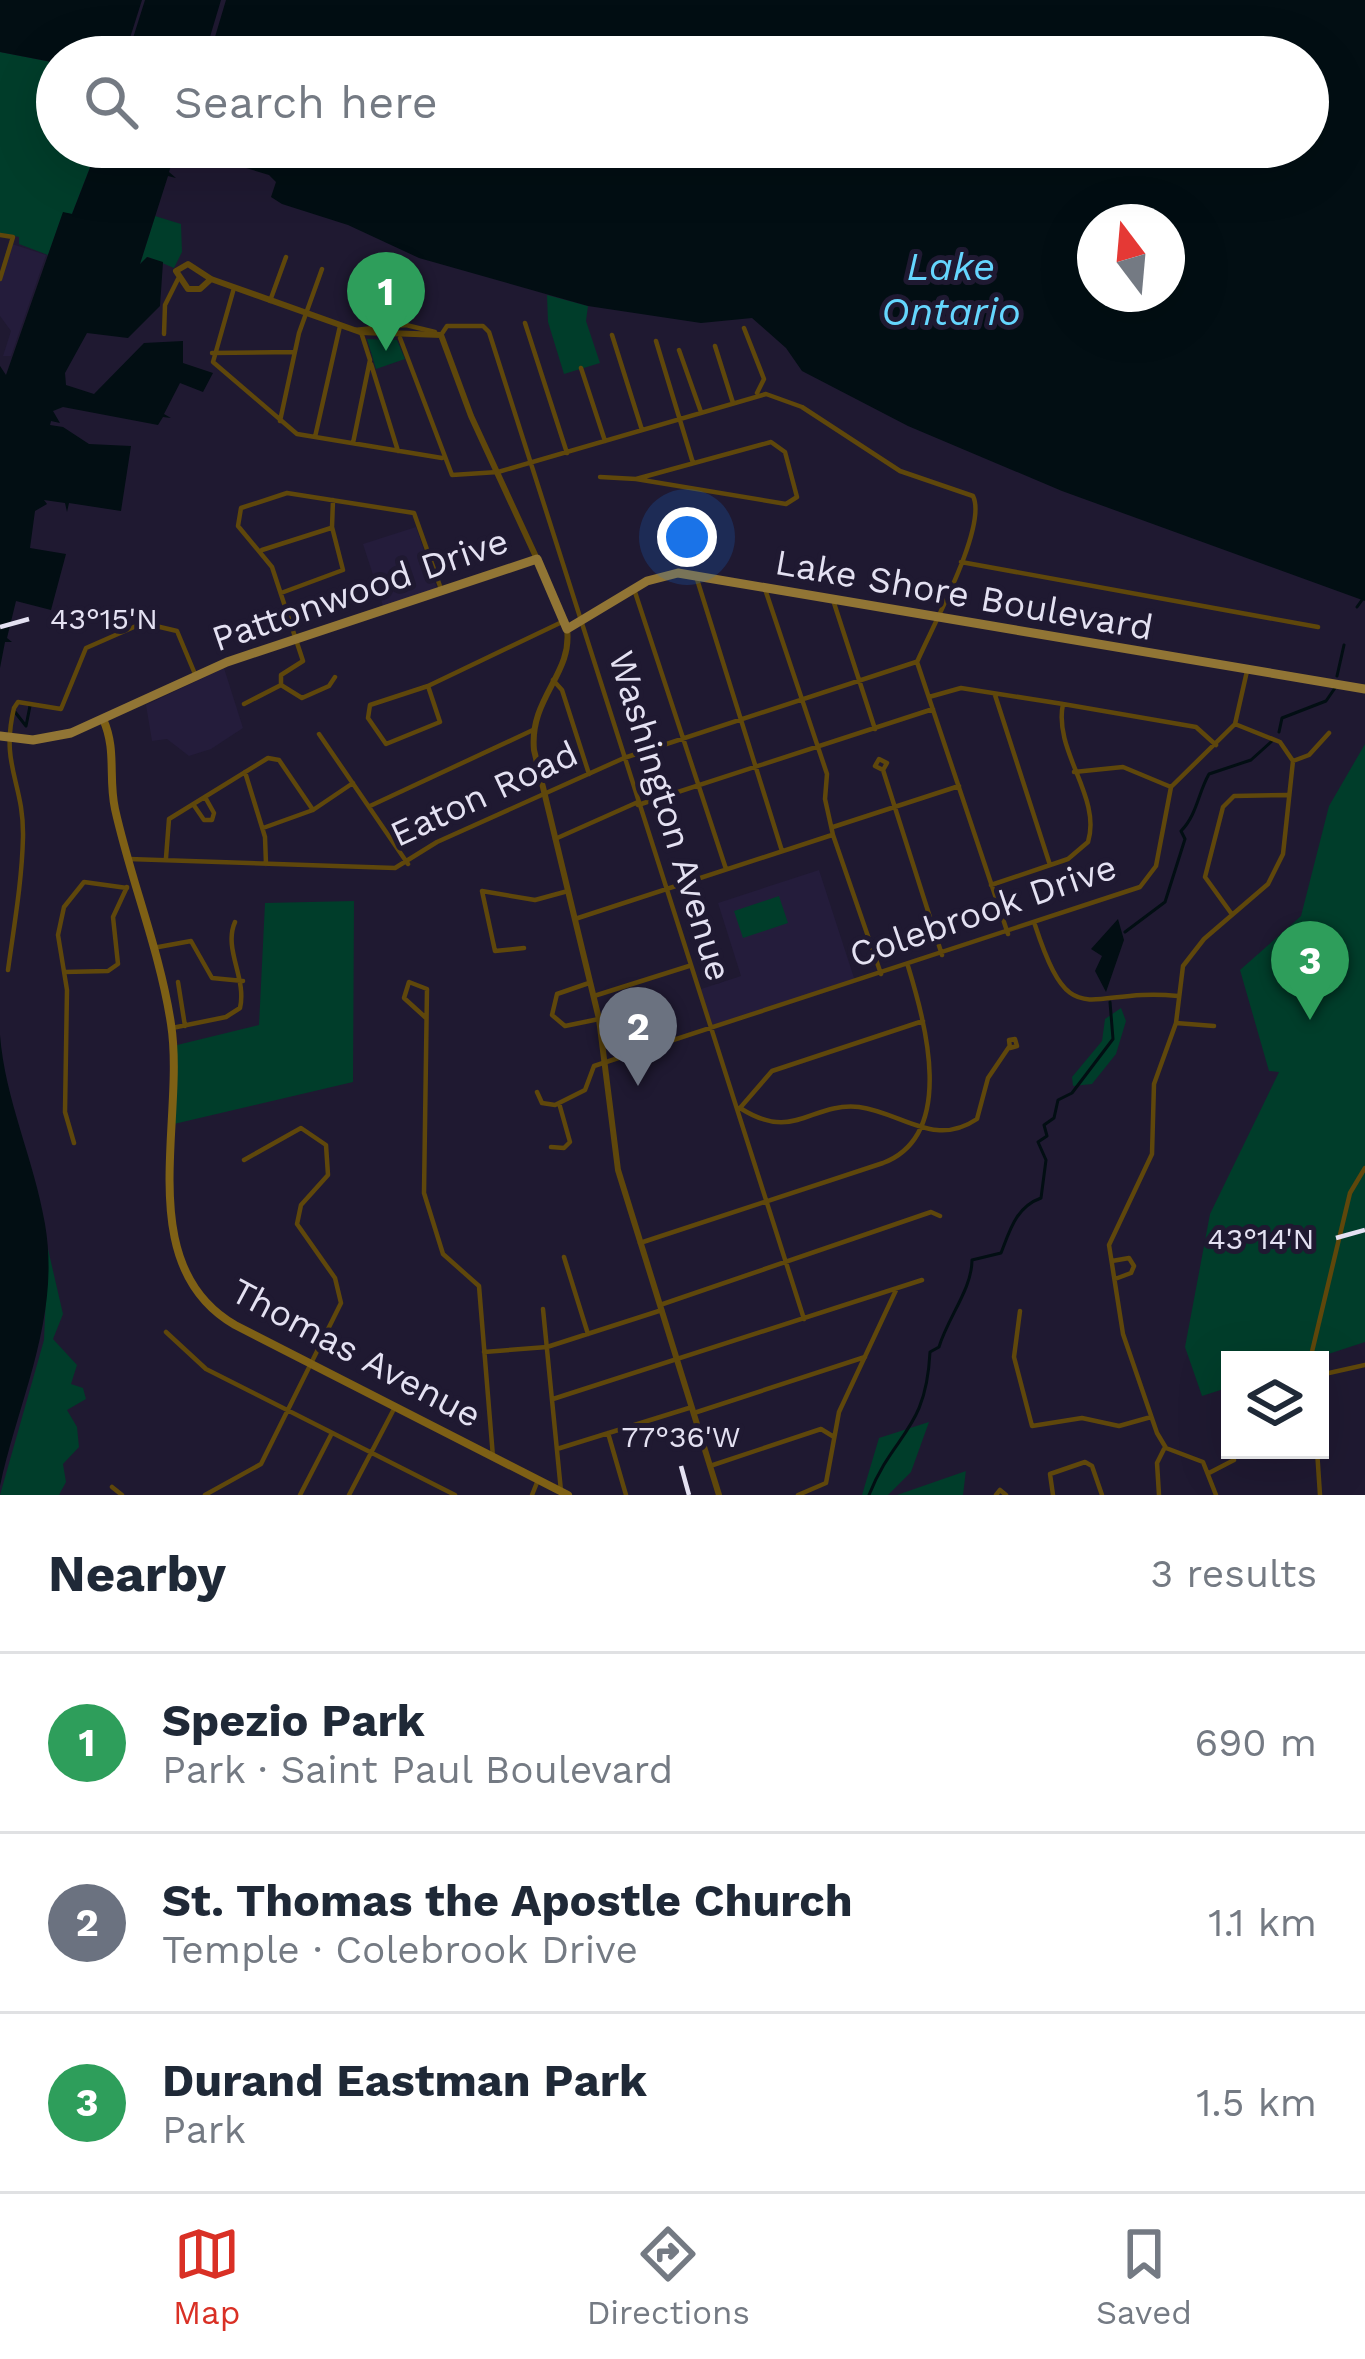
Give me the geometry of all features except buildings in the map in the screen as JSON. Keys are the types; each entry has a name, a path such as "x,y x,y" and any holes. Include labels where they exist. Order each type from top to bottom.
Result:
{"main road":[{"name":"Pattonwood Drive","path":"0,736 33,740 71,733 195,674 537,559"},
{"path":"537,559 566,625"},
{"name":"Lake Shore Boulevard","path":"566,625 580,622 664,574 696,576 1365,689"},
{"name":"Thomas Avenue","path":"103,719 114,748 113,797 131,885 153,948 172,1028 172,1221 182,1266 205,1303 222,1317 565,1493"}],"street":[{"path":"0,235 13,237 2,278"},
{"path":"270,301 286,257"},
{"path":"164,334 165,305 178,279 177,269 185,264 211,279 357,331 400,338 438,334"},
{"path":"280,421 294,352 322,269"},
{"path":"178,279 192,290 211,279"},
{"path":"234,287 212,353 218,370 293,433 442,458"},
{"path":"525,323 567,453"},
{"path":"315,437 340,325"},
{"path":"357,331 406,325 431,327 438,334 537,559"},
{"name":"Washington Avenue","path":"438,334 447,326 486,328 804,1319"},
{"path":"744,328 764,379 756,396"},
{"path":"357,331 398,451"},
{"path":"612,334 642,430"},
{"path":"400,338 452,475 530,464 756,396 788,399 900,471 973,496 978,508 961,562 917,662 1008,934"},
{"path":"656,341 693,463"},
{"path":"715,346 733,403"},
{"path":"680,350 701,412"},
{"path":"212,353 294,352"},
{"path":"352,443 370,360"},
{"path":"581,368 605,441"},
{"path":"600,477 784,504 797,497 785,452 771,442 636,479"},
{"path":"281,685 281,675 304,663 262,550 238,526 243,507 284,493 416,515 442,591"},
{"path":"281,593 343,570 332,527 333,500"},
{"path":"262,550 332,527"},
{"path":"961,562 1318,627"},
{"path":"696,576 782,851"},
{"path":"634,588 726,868"},
{"path":"765,589 827,777 825,802 881,974"},
{"path":"833,600 874,729"},
{"path":"8,970 23,836 21,796 4,759 4,740 19,702 65,706 80,654 143,623 177,631 195,674"},
{"path":"566,625 565,658 538,704 533,730 544,794 599,1019 613,1147 719,1495"},
{"name":"Lake Shore Boulevard","path":"428,686 440,722 386,744 368,718 368,707 566,625"},
{"name":"Eaton Road","path":"129,859 379,869 408,864 437,842 624,758 917,662"},
{"path":"1074,772 1123,766 1171,787 1235,724 1247,671"},
{"path":"281,685 302,698 329,686 335,677"},
{"path":"552,680 562,690 589,774"},
{"path":"244,704 281,685"},
{"path":"929,697 961,688 1063,704 1196,727 1216,745"},
{"path":"995,695 1050,865"},
{"path":"991,885 1080,852 1090,836 1061,730 1063,704"},
{"path":"555,838 638,804 933,709"},
{"path":"1216,1495 1200,1460 1166,1448 1151,1418 1123,1334 1111,1236 1152,1154 1156,1074 1176,1022 1186,958 1268,884 1278,868 1293,761 1280,742 1235,724"},
{"path":"370,806 533,730"},
{"path":"320,734 408,864"},
{"path":"1293,761 1309,755 1329,734"},
{"path":"166,860 168,821 245,772 277,758 313,810"},
{"path":"883,770 942,955"},
{"path":"245,772 262,828 266,864"},
{"path":"262,828 313,810 353,783"},
{"path":"575,919 782,851 958,786"},
{"name":"Colebrook Drive","path":"604,1065 1125,894 1149,879 1158,860 1171,787"},
{"path":"1232,914 1205,877 1225,803 1238,796 1287,795"},
{"path":"193,804 204,820 212,820 214,813 205,796"},
{"path":"64,972 108,970 118,964 113,917 131,885 88,881 73,893 58,935 64,972 65,1112 74,1143"},
{"path":"524,948 495,951 482,891 535,900 568,891"},
{"path":"172,1028 235,1014 242,981 231,944 235,922"},
{"path":"1035,925 1054,978 1071,996 1096,1001 1144,993 1178,996"},
{"path":"172,932 175,943"},
{"path":"153,948 193,943 212,978 242,981"},
{"path":"594,996 689,966"},
{"path":"640,1243 891,1160 912,1144 928,1078 923,1021 908,966"},
{"path":"178,982 184,1026"},
{"path":"426,1018 404,998 409,982 427,988 423,1184 443,1254 478,1286 493,1456"},
{"path":"591,982 556,994 551,1011 565,1025 599,1019"},
{"path":"923,1021 772,1072 740,1108 784,1125 857,1107 919,1128 952,1131 977,1119 988,1078 1009,1047"},
{"path":"1176,1022 1214,1026"},
{"path":"537,1092 545,1105 560,1103 585,1090 590,1069 604,1065"},
{"path":"551,1147 564,1148 571,1139 560,1103"},
{"path":"205,1495 258,1467 338,1312 341,1294 327,1262 301,1236 297,1217 304,1200 328,1175 328,1150 315,1133 301,1128 244,1160"},
{"path":"1312,1351 1350,1193 1365,1168"},
{"path":"484,1352 548,1347 784,1259 931,1212 940,1216"},
{"path":"563,1257 588,1334"},
{"path":"1112,1261 1126,1258 1134,1263 1131,1274 1114,1279"},
{"path":"553,1399 922,1280"},
{"path":"798,1495 826,1483 838,1416 897,1288"},
{"path":"880,1294 888,1307"},
{"path":"543,1309 565,1493"},
{"path":"1020,1311 1014,1357 1029,1424 1041,1427 1082,1418 1119,1426 1151,1418"},
{"path":"166,1332 206,1369 455,1495"},
{"path":"557,1449 865,1357"},
{"path":"846,1363 855,1377"},
{"path":"1329,1373 1365,1365"},
{"path":"349,1495 395,1407"},
{"path":"710,1466 820,1429 838,1416"},
{"path":"820,1429 835,1438"},
{"path":"300,1495 332,1433"},
{"path":"608,1433 626,1495"},
{"path":"1159,1495 1158,1459 1166,1448"},
{"path":"1318,1459 1320,1495"},
{"path":"1209,1473 1234,1460"},
{"path":"1053,1495 1048,1477 1088,1462 1102,1495"},
{"path":"532,1495 538,1480"},
{"path":"112,1487 122,1495"},
{"path":"996,1495 1002,1490 1006,1495"}],"shaded area":[{"path":"9,243 46,255 11,356 3,356 11,331 0,316 0,273"},
{"path":"416,527 437,588 383,606 363,544"},
{"path":"224,668 243,728 211,749 189,756 167,739 152,741 146,705"},
{"path":"819,870 855,981 711,1027 698,990 741,976 718,903"}],"green space":[{"path":"0,52 36,59 36,168 90,168 72,214 63,213 48,255 19,244 19,237 0,233"},
{"path":"155,216 181,224 182,252 174,268 148,257 140,264"},
{"path":"547,295 588,306 586,321 600,363 564,374 548,322"},
{"path":"367,339 397,340 405,359 376,369"},
{"path":"1365,744 1365,1342 1329,1354 1221,1351 1221,1390 1202,1396 1185,1347 1210,1214 1279,1072 1269,1071 1240,970 1301,916 1329,806"},
{"path":"779,896 788,923 743,938 734,911"},
{"path":"354,901 353,1082 174,1124 173,1046 259,1025 265,903"},
{"path":"1121,1008 1126,1021 1116,1054 1092,1084 1073,1086 1072,1077 1102,1041 1105,1019"},
{"path":"48,1249 63,1314 53,1339 77,1365 71,1384 83,1388 86,1399 67,1410 77,1427 79,1447 63,1464 66,1482 59,1495 0,1495 44,1340"},
{"path":"929,1422 911,1472 888,1495 862,1495 879,1438"},
{"path":"966,1471 963,1495 897,1495"}],"water":[{"path":"0,0 142,0 131,36 36,36 36,59 0,52"},
{"path":"145,0 221,0 210,36 134,36"},
{"name":"Lake Ontario","path":"226,0 1365,0 1365,601 1062,491 908,426 802,371 786,348 752,318 701,323 588,306 419,258 348,225 282,204 271,197 276,182 246,168 1329,168 1329,36 215,36"},
{"path":"90,168 170,168 176,178 168,176 140,264 147,257 163,262 160,306 128,338 87,333 65,373 66,385 94,394 144,343 183,341 183,363 213,373 203,392 180,383 164,414 171,418 163,417 158,425 63,407 53,411 60,423 51,421 50,425 63,427 89,444 131,446 121,511 69,503 67,512 65,503 44,500 47,504 35,511 30,548 66,554 51,610 16,601 7,638 12,642 5,642 0,668 0,366 6,375 63,212 72,214"},
{"path":"1118,919 1124,940 1106,992 1095,971 1102,956 1091,949"},
{"path":"0,1035 40,1200 48,1258 43,1325 0,1486"}],"waterway":[{"path":"1357,607 1362,600"},
{"path":"1337,676 1344,645"},
{"path":"1279,732 1282,718 1326,701 1335,688"},
{"path":"15,712 26,726 30,706"},
{"path":"1125,932 1165,902 1185,839 1181,831 1209,774 1251,760 1272,741"},
{"path":"869,1495 916,1416 930,1352 939,1347 968,1282 972,1260 1001,1253 1020,1213 1041,1198 1046,1160 1038,1142 1047,1136 1044,1125 1054,1118 1058,1100 1072,1093 1113,1039 1110,1002"}],"place":[{"name":"Spezio Park","path":"386,351"},
{"name":"Durand Eastman Park","path":"1310,1020"},
{"name":"St. Thomas the Apostle Church","path":"638,1086"}]}
